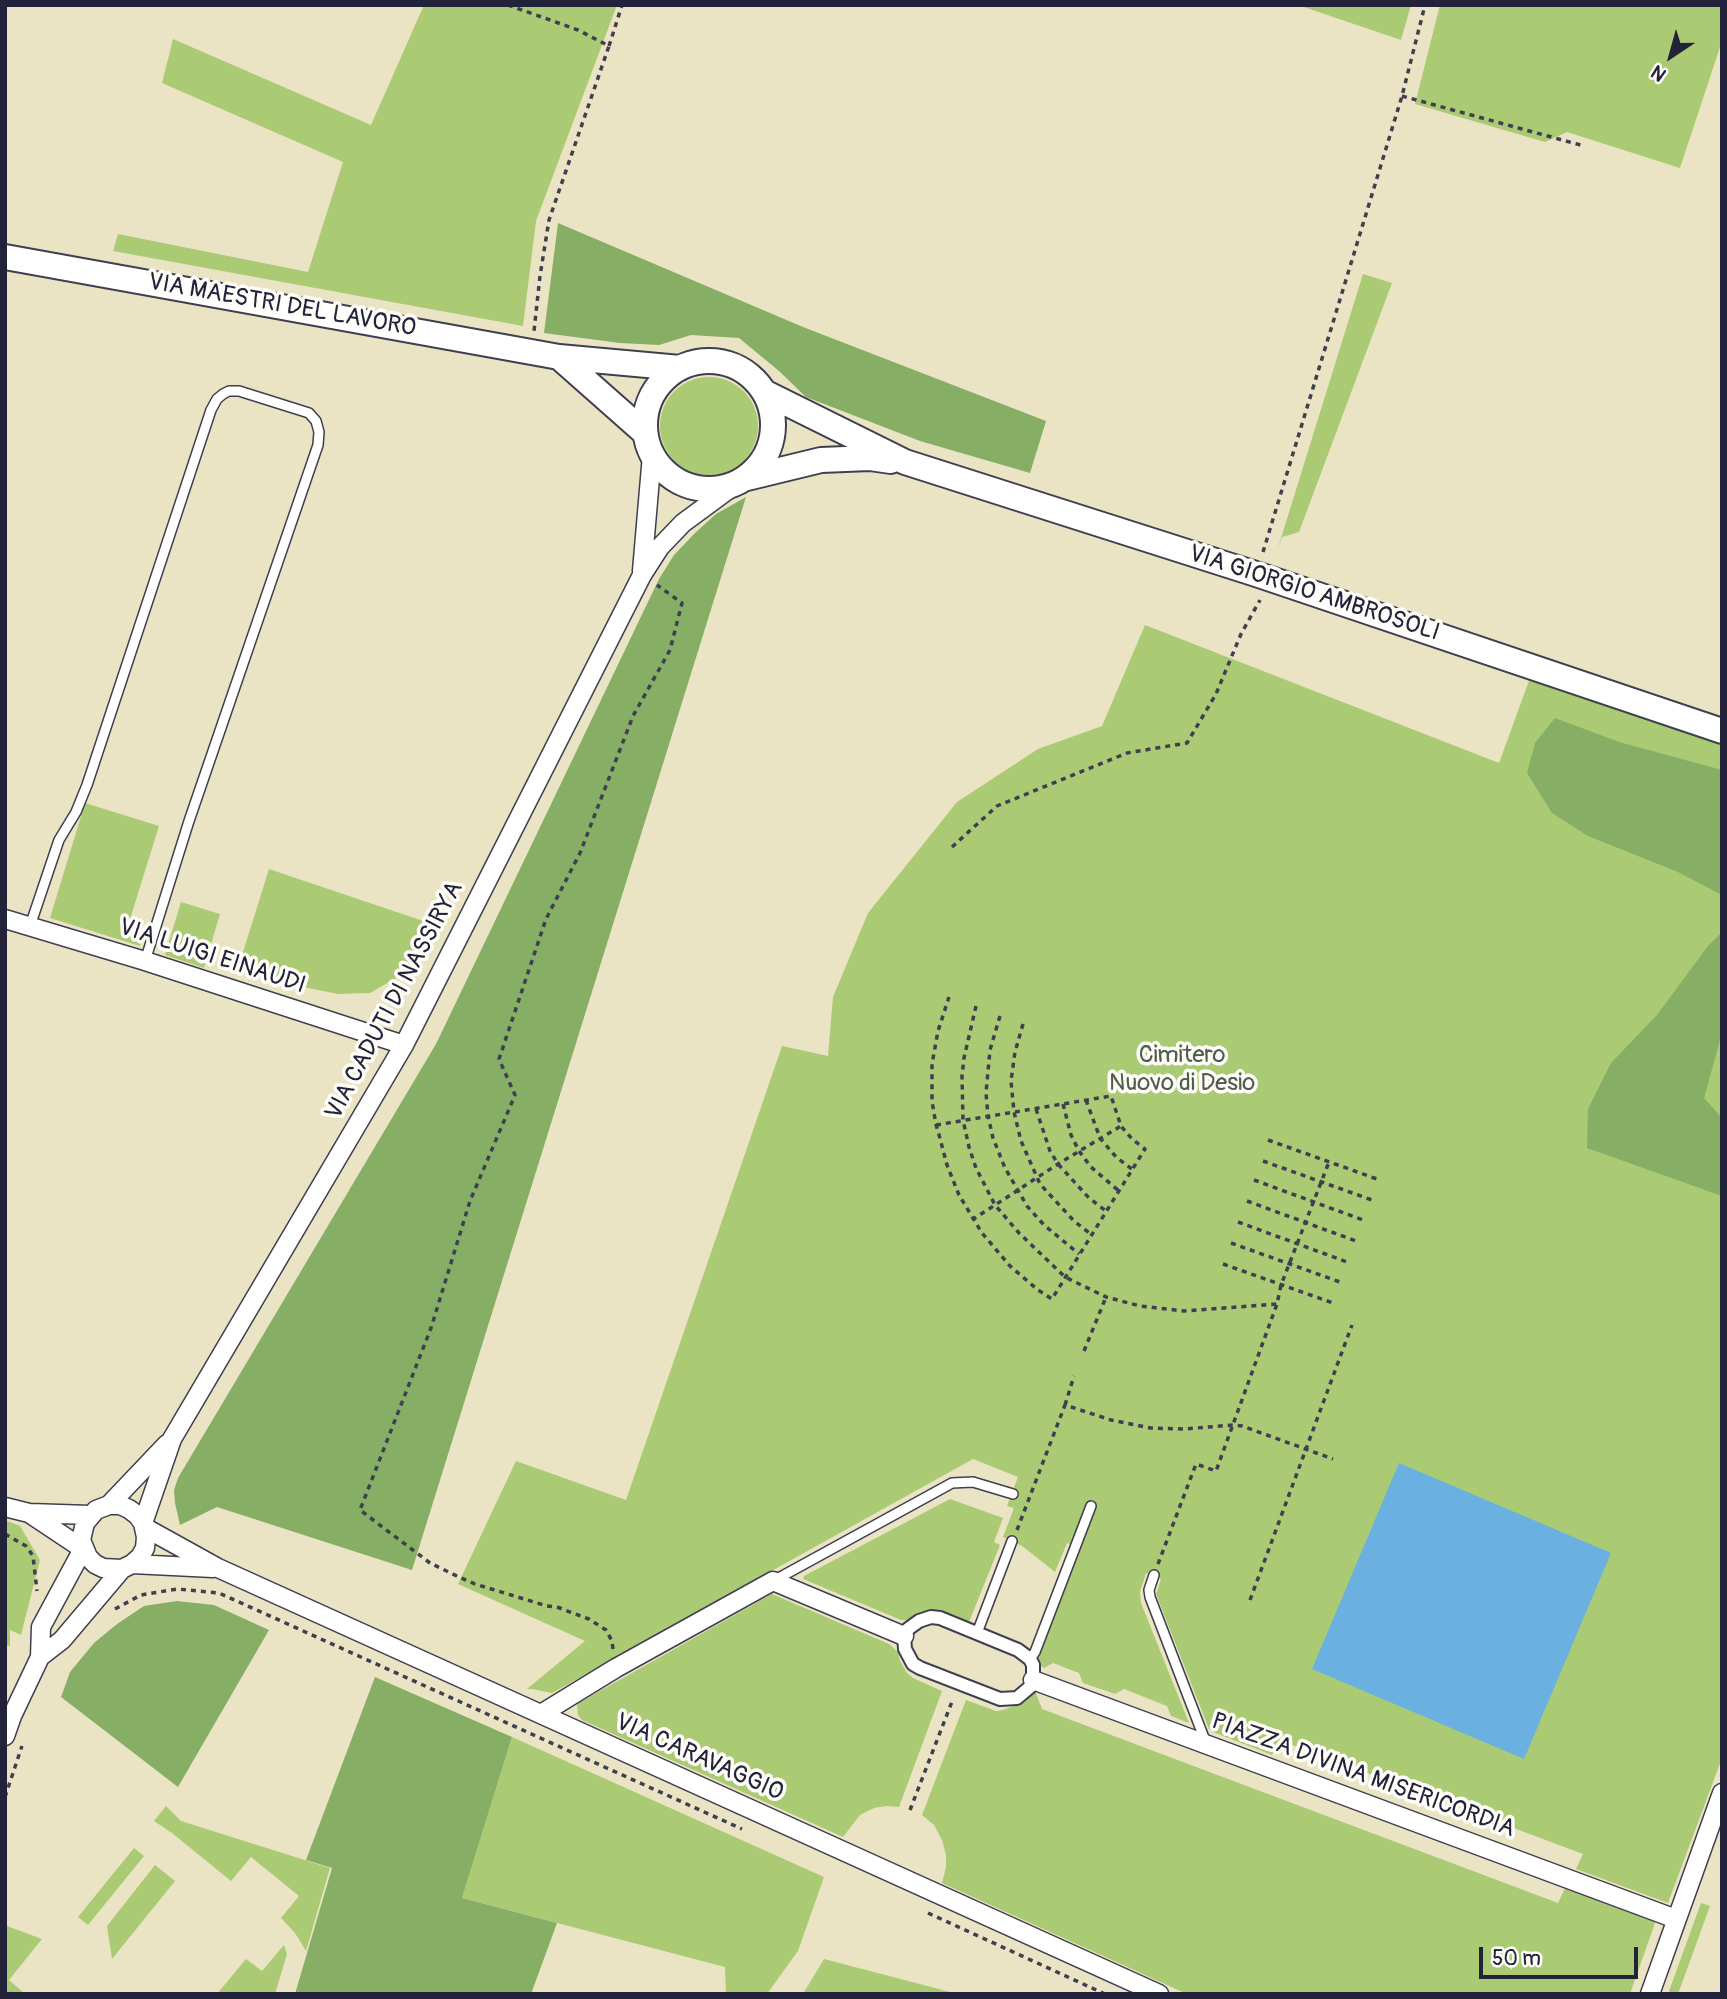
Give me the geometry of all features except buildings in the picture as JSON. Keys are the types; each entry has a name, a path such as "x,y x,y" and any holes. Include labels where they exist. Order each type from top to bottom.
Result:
{"main road":[{"name":"VIA MAESTRI DEL LAVORO","path":"5,257 559,357 680,368"},
{"name":"VIA MAESTRI DEL LAVORO","path":"559,357 649,444"},
{"path":"698,362 717,362 735,367 751,377 764,391 772,414 772,438 764,460 742,481 718,489 698,489 663,471 649,444 646,414 652,395 664,380 680,368 698,362"},
{"name":"VIA GIORGIO AMBROSOLI","path":"764,391 905,462 1263,577 1722,731"},
{"name":"VIA GIORGIO AMBROSOLI","path":"742,481 821,460 870,458 905,462"}],"street":[{"name":"VIA CADUTI DI NASSIRYA","path":"642,575 649,444"},
{"name":"VIA CADUTI DI NASSIRYA","path":"144,1525 172,1439 404,1045 642,575 660,547 683,523 742,481"},
{"name":"VIA LUIGI EINAUDI","path":"5,919 145,961 404,1045"},
{"name":"VIA CADUTI DI NASSIRYA","path":"109,1505 172,1439"},
{"path":"5,1736 40,1657 41,1627 83,1549 82,1531 90,1515 109,1505 120,1505 129,1509 144,1525 145,1548 140,1557 127,1566 62,1640 40,1657"},
{"path":"5,1507 29,1513 90,1515"},
{"path":"29,1513 83,1549 95,1564 103,1568 127,1566"},
{"name":"VIA CARAVAGGIO","path":"144,1525 218,1568 1158,1994"},
{"name":"VIA CARAVAGGIO","path":"127,1566 218,1568"},
{"path":"541,1714 616,1668 773,1581 904,1636"},
{"path":"931,1617 940,1618 1017,1650 1030,1659 1033,1665 1033,1680 1024,1694 1009,1700 1000,1699 913,1664 905,1650 904,1636 908,1629 919,1621 931,1617"},
{"name":"PIAZZA DIVINA MISERICORDIA","path":"1033,1680 1676,1919"},
{"path":"1650,1994 1722,1793"}],"lane":[{"path":"30,926 59,840 76,813 87,785 211,410 217,399 229,391 239,391 309,412 316,421 319,432 318,445 189,821 145,961"},
{"path":"773,1581 952,1483 973,1482 1013,1494"},
{"path":"1030,1659 1091,1506"},
{"path":"978,1633 1012,1541"},
{"path":"1154,1575 1149,1590 1150,1597 1206,1743"}],"path":[{"path":"508,5 578,30 609,46"},
{"path":"533,351 540,276 549,220 622,5"},
{"path":"952,846 997,806 1128,753 1187,743 1216,694 1263,577 1402,96 1425,5"},
{"path":"1402,96 1584,146"},
{"path":"616,1668 612,1641 606,1630 589,1619 475,1584 449,1573 430,1563 360,1510 432,1328 470,1201 515,1095 499,1059 547,919 580,853 633,716 670,650 682,603 642,575"},
{"path":"936,1125 1111,1096 1121,1126 1145,1149 1052,1299 1038,1290 1010,1266 972,1220 947,1165 936,1125 932,1101 932,1064 938,1031 949,997"},
{"path":"976,1006 964,1058 963,1120 976,1168 995,1205 1019,1233 1066,1276 1106,1297 1140,1306 1184,1311 1277,1304"},
{"path":"1000,1016 990,1050 986,1093 988,1116 1005,1168 1027,1206 1079,1254"},
{"path":"1023,1024 1011,1081 1014,1112 1021,1141 1040,1184 1092,1235"},
{"path":"1086,1100 1100,1138 1116,1157 1132,1169"},
{"path":"1063,1104 1071,1135 1079,1151 1091,1167 1119,1191"},
{"path":"1035,1108 1050,1151 1058,1164 1089,1198 1106,1212"},
{"path":"972,1220 1121,1126"},
{"path":"1268,1140 1377,1179"},
{"path":"1262,1161 1372,1200"},
{"path":"1154,1575 1196,1464 1216,1471 1277,1304 1281,1285 1329,1162"},
{"path":"1254,1180 1363,1220"},
{"path":"1247,1201 1356,1241"},
{"path":"1238,1222 1347,1262"},
{"path":"1231,1243 1340,1282"},
{"path":"1223,1264 1333,1303"},
{"path":"1084,1351 1106,1297"},
{"path":"1250,1600 1352,1325"},
{"path":"1012,1541 1074,1376"},
{"path":"1065,1405 1111,1420 1150,1428 1242,1426 1333,1459"},
{"path":"110,1612 141,1595 177,1589 219,1593 752,1833"},
{"path":"910,1810 959,1684"},
{"path":"5,1797 24,1742"},
{"path":"916,1908 1105,1994"}],"green space":[{"path":"424,5 617,5 536,221 523,326 113,251 118,234 308,272 343,162 162,83 173,39 371,125"},
{"path":"1298,5 1411,5 1401,40"},
{"path":"1440,5 1722,5 1722,41 1680,168 1567,132 1545,142 1415,104"},
{"path":"558,223 803,327 1046,421 1030,473 920,441 806,397 739,338 691,335 659,345 544,333"},
{"path":"1363,274 1392,283 1299,532 1282,537 1277,551"},
{"path":"709,377 728,380 744,391 755,407 758,426 755,445 744,461 728,472 709,475 690,472 674,461 663,445 660,426 663,407 674,391 690,380"},
{"path":"746,497 412,1570 217,1507 180,1525 174,1490 178,1478 436,1044 659,579 674,555 695,533 716,514"},
{"name":"Cimitero Nuovo di Desio","path":"1145,625 1499,763 1530,678 1722,744 1722,1758 1668,1903 1576,1869 1583,1854 1279,1740 1272,1755 1213,1732 1209,1729 1156,1594 1161,1579 1154,1575 1146,1573 1140,1592 1141,1603 1189,1723 1171,1716 1167,1706 1124,1689 1115,1694 1083,1683 1079,1673 1053,1663 1044,1668 1036,1662 1080,1548 1067,1543 1055,1572 1022,1546 1003,1537 1014,1508 1007,1506 1018,1477 973,1459 552,1693 527,1689 522,1693 585,1641 458,1584 516,1461 626,1500 782,1046 828,1056 833,997 868,913 957,802 1038,749 1102,726"},
{"path":"1555,718 1619,742 1722,770 1722,895 1678,872 1588,836 1552,813 1527,773 1535,743"},
{"path":"85,803 159,826 126,932 142,938 140,946 50,918"},
{"path":"269,869 441,927 423,954 403,974 370,993 338,994 298,986 238,968"},
{"path":"181,902 220,914 204,968 165,955"},
{"path":"1722,932 1722,1033 1704,1098 1722,1118 1722,1196 1587,1148 1588,1109 1611,1063 1657,1015 1708,946"},
{"path":"950,1499 1003,1518 994,1542 1000,1545 969,1622 935,1611 926,1611 911,1620 901,1620 803,1579 804,1576"},
{"path":"5,1520 20,1526 40,1560 21,1635 10,1630 10,1646 5,1645"},
{"path":"772,1594 889,1644 898,1652 907,1673 942,1691 899,1807 874,1808 860,1815 843,1837 582,1720 578,1715 577,1704"},
{"path":"177,1601 214,1605 269,1630 178,1787 61,1697 70,1672 94,1643 144,1606"},
{"path":"375,1677 512,1737 462,1898 557,1923 531,1994 295,1994 332,1868 306,1860"},
{"path":"1035,1691 1042,1709 1558,1903 1566,1886 1656,1920 1630,1994 1187,1994 942,1883 946,1855 942,1840 934,1825 922,1815 966,1700 996,1711 1025,1702"},
{"path":"512,1737 824,1877 798,1951 767,1994 726,1994 725,1967 462,1898"},
{"path":"166,1806 181,1821 330,1868 306,1951 295,1933 281,1918 299,1896 251,1857 231,1881 154,1821"},
{"path":"134,1848 144,1856 88,1925 78,1917"},
{"path":"155,1865 175,1881 112,1959 107,1926"},
{"path":"1701,1903 1710,1906 1678,1994 1668,1994"},
{"path":"7,1926 42,1939 9,1980 25,1994 5,1994"},
{"path":"284,1945 287,1954 275,1994 217,1994 246,1959 262,1971"},
{"path":"824,1959 958,1994 803,1994"}],"water":[{"path":"1399,1463 1611,1553 1524,1759 1312,1669"}]}
